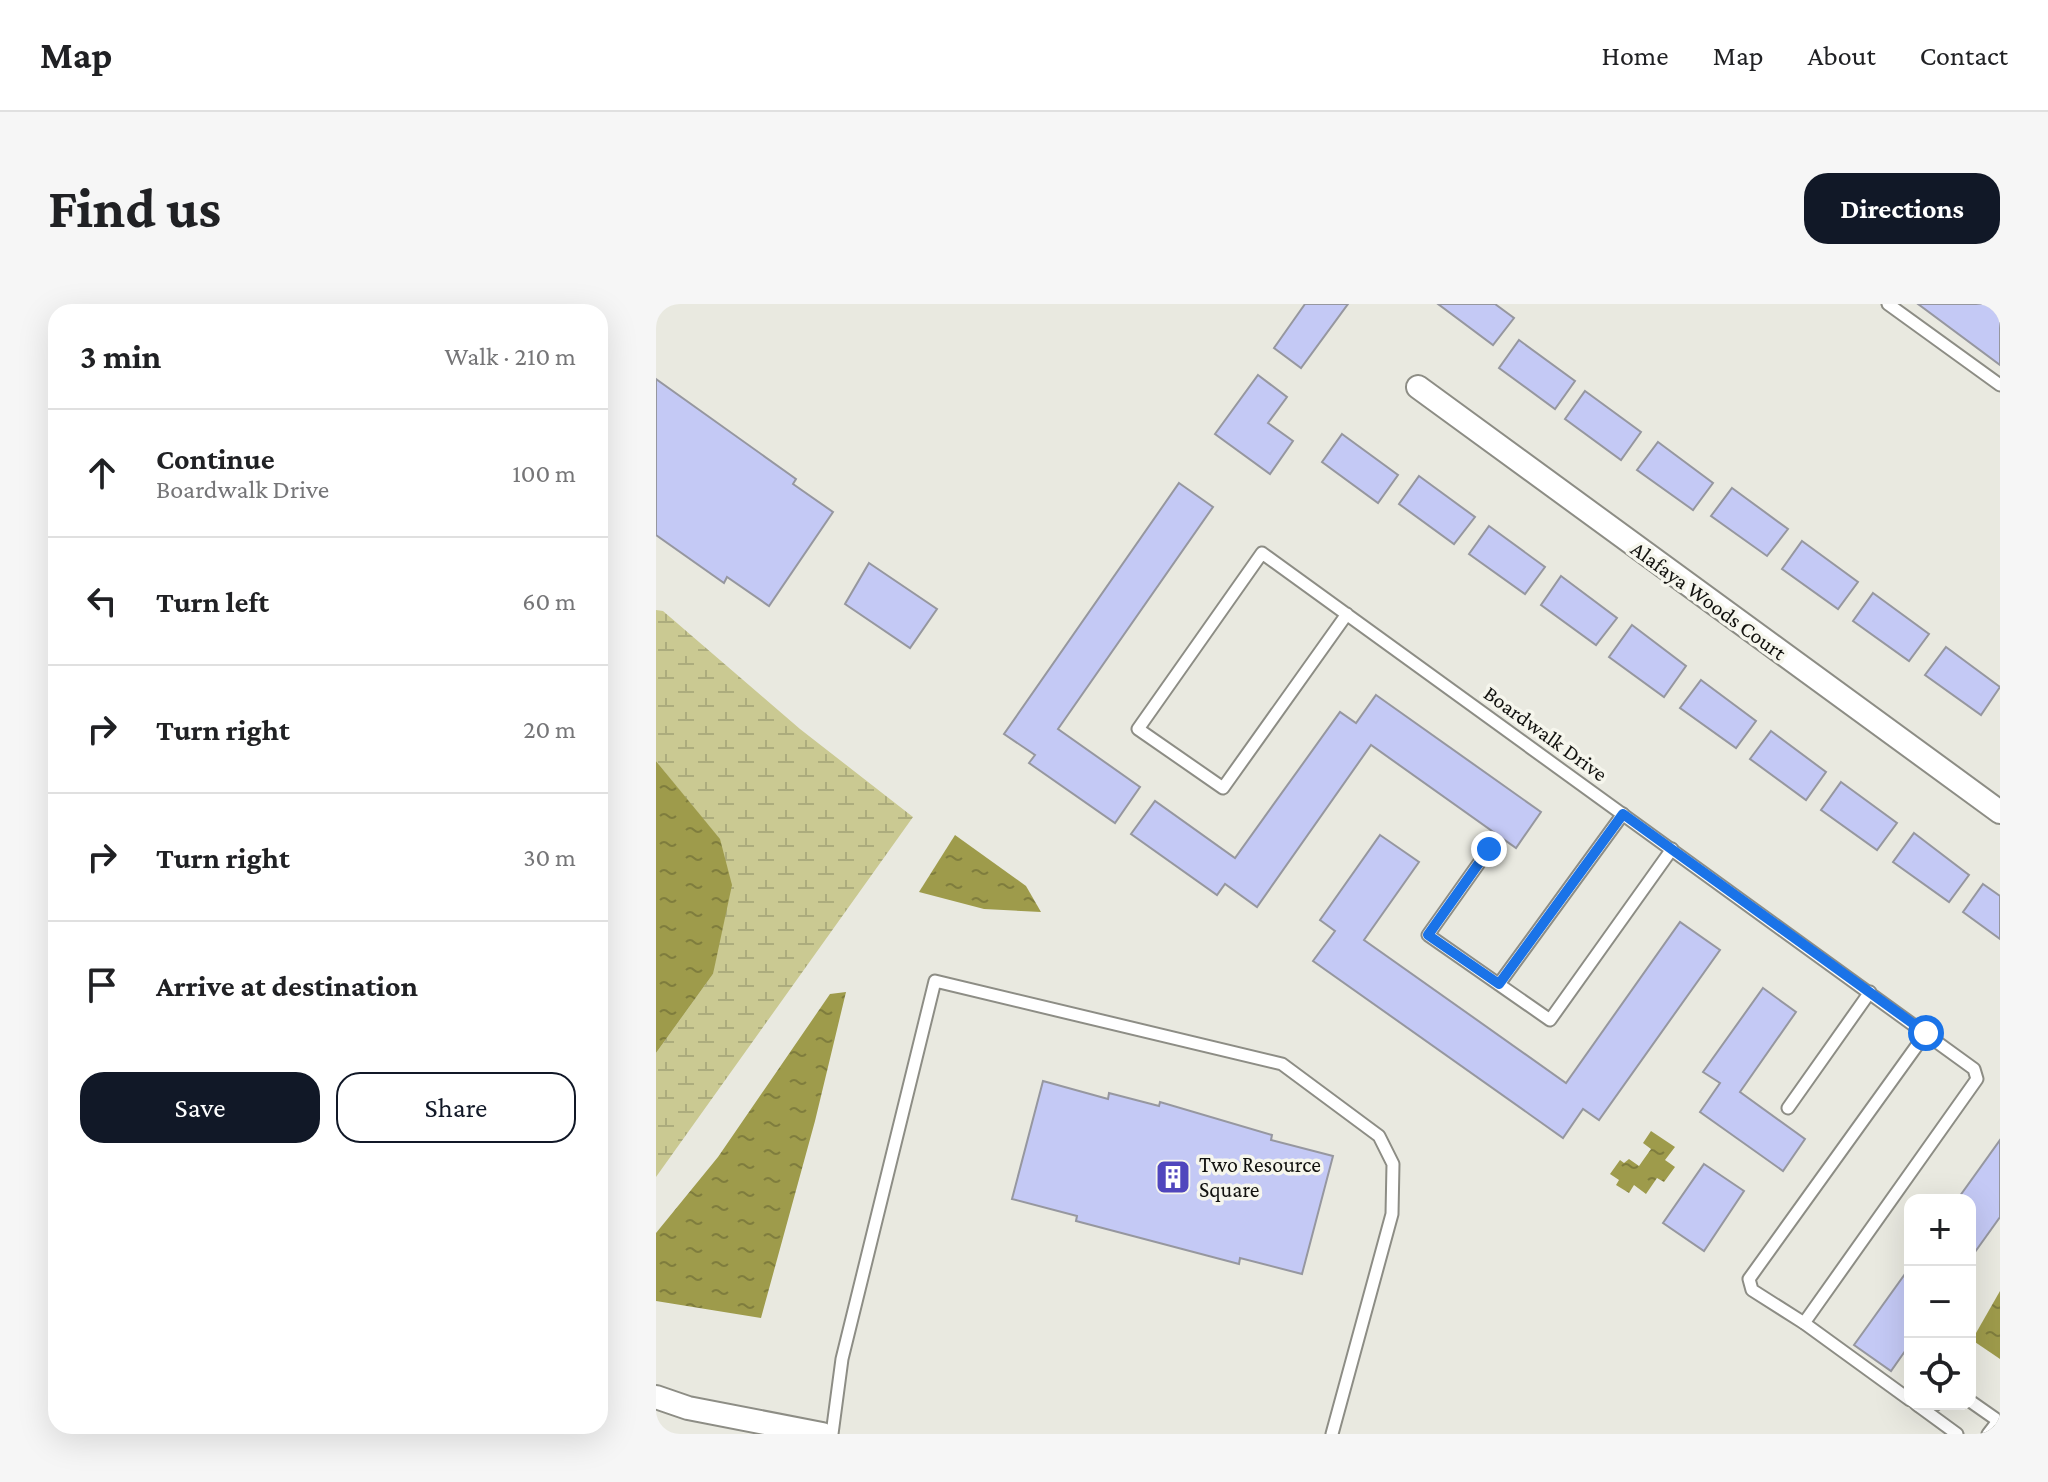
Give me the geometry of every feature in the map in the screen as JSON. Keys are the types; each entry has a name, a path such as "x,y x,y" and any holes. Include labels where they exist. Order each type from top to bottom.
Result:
{"street":[{"name":"Alafaya Woods Court","path":"1418,387 2000,812"},
{"path":"656,1397 688,1408 822,1434"}],"lane":[{"path":"1888,304 2000,385"},
{"name":"Boardwalk Drive","path":"1347,614 1223,788 1138,729 1262,553 1347,614 1870,992 1974,1069 1977,1079 1804,1323"},
{"path":"1499,984 1623,814"},
{"path":"1489,849 1428,935 1550,1020 1672,849"},
{"path":"832,1434 842,1359 935,981 1282,1064 1379,1136 1393,1164 1392,1214 1332,1434"},
{"path":"1788,1108 1870,992"},
{"path":"1904,1395 1804,1323 1752,1290 1749,1279 1926,1033"},
{"path":"1976,1405 1999,1421 1988,1434"},
{"path":"1924,1410 1957,1434"}],"green space":[{"path":"656,610 663,611 800,729 913,817 656,1177 656,1053 713,974 719,839 656,761"}],"water":[{"path":"656,761 720,839 732,885 713,974 656,1053"},
{"path":"955,835 1026,886 1041,912 984,909 919,892"},
{"path":"846,992 815,1121 761,1318 656,1301 656,1233 718,1157 830,994"},
{"path":"1651,1131 1675,1147 1665,1160 1675,1167 1664,1182 1657,1178 1646,1194 1634,1185 1629,1193 1616,1185 1619,1180 1610,1174 1620,1160 1624,1163 1629,1159 1639,1166 1651,1149 1643,1143"},
{"path":"2000,1291 2000,1359 1976,1343 1976,1333"}],"building":[{"path":"1305,304 1348,304 1301,368 1274,348"},
{"path":"1438,304 1495,304 1514,318 1493,345"},
{"path":"1918,304 2000,304 2000,365"},
{"path":"1519,340 1575,381 1555,409 1499,368"},
{"path":"1258,375 1287,397 1268,423 1293,441 1270,474 1215,434"},
{"path":"656,379 796,479 793,484 833,512 769,606 727,577 724,583 656,535"},
{"path":"1585,391 1641,432 1621,460 1565,419"},
{"path":"1342,434 1398,475 1378,503 1322,462"},
{"path":"1658,442 1713,483 1693,510 1637,470"},
{"path":"1419,476 1475,517 1454,544 1399,504"},
{"path":"1179,483 1213,507 1058,729 1140,787 1115,823 1029,763 1035,755 1004,734"},
{"path":"1732,488 1788,529 1767,556 1711,516"},
{"path":"1489,526 1545,567 1525,594 1469,554"},
{"path":"1802,541 1858,582 1838,609 1782,569"},
{"path":"869,563 937,609 910,648 845,604"},
{"path":"1561,576 1617,618 1596,645 1541,605"},
{"path":"1873,593 1929,634 1909,661 1853,621"},
{"path":"1632,625 1686,666 1664,697 1609,657"},
{"path":"1946,647 2000,687 1981,715 1925,675"},
{"path":"1701,680 1756,721 1736,748 1680,708"},
{"path":"1376,695 1541,812 1516,848 1371,745 1257,907 1225,884 1217,895 1131,834 1155,801 1235,858 1340,712 1356,723"},
{"path":"1771,731 1826,772 1806,800 1750,759"},
{"path":"1841,782 1897,823 1877,850 1821,810"},
{"path":"1914,833 1969,875 1949,902 1893,862"},
{"path":"1380,835 1419,862 1364,940 1566,1083 1680,922 1720,950 1599,1120 1583,1109 1563,1138 1313,961 1335,931 1320,920"},
{"path":"1983,884 2000,896 2000,939 1963,912"},
{"path":"1763,988 1796,1012 1740,1092 1805,1139 1783,1171 1700,1112 1720,1083 1703,1072"},
{"name":"Two Resource Square","path":"1043,1081 1108,1099 1109,1093 1159,1106 1160,1102 1272,1135 1271,1140 1333,1156 1302,1274 1240,1258 1239,1264 1076,1221 1077,1216 1012,1199"},
{"path":"2000,1140 2000,1217 1976,1251 1976,1194 1961,1194"},
{"path":"1704,1164 1744,1191 1704,1251 1663,1223"},
{"path":"1904,1275 1904,1353 1891,1371 1854,1345"}],"place":[{"name":"Two Resource Square","path":"1173,1177"}],"route":[{"path":"1489,849 1428,935 1499,984 1623,814 1926,1033"}]}
